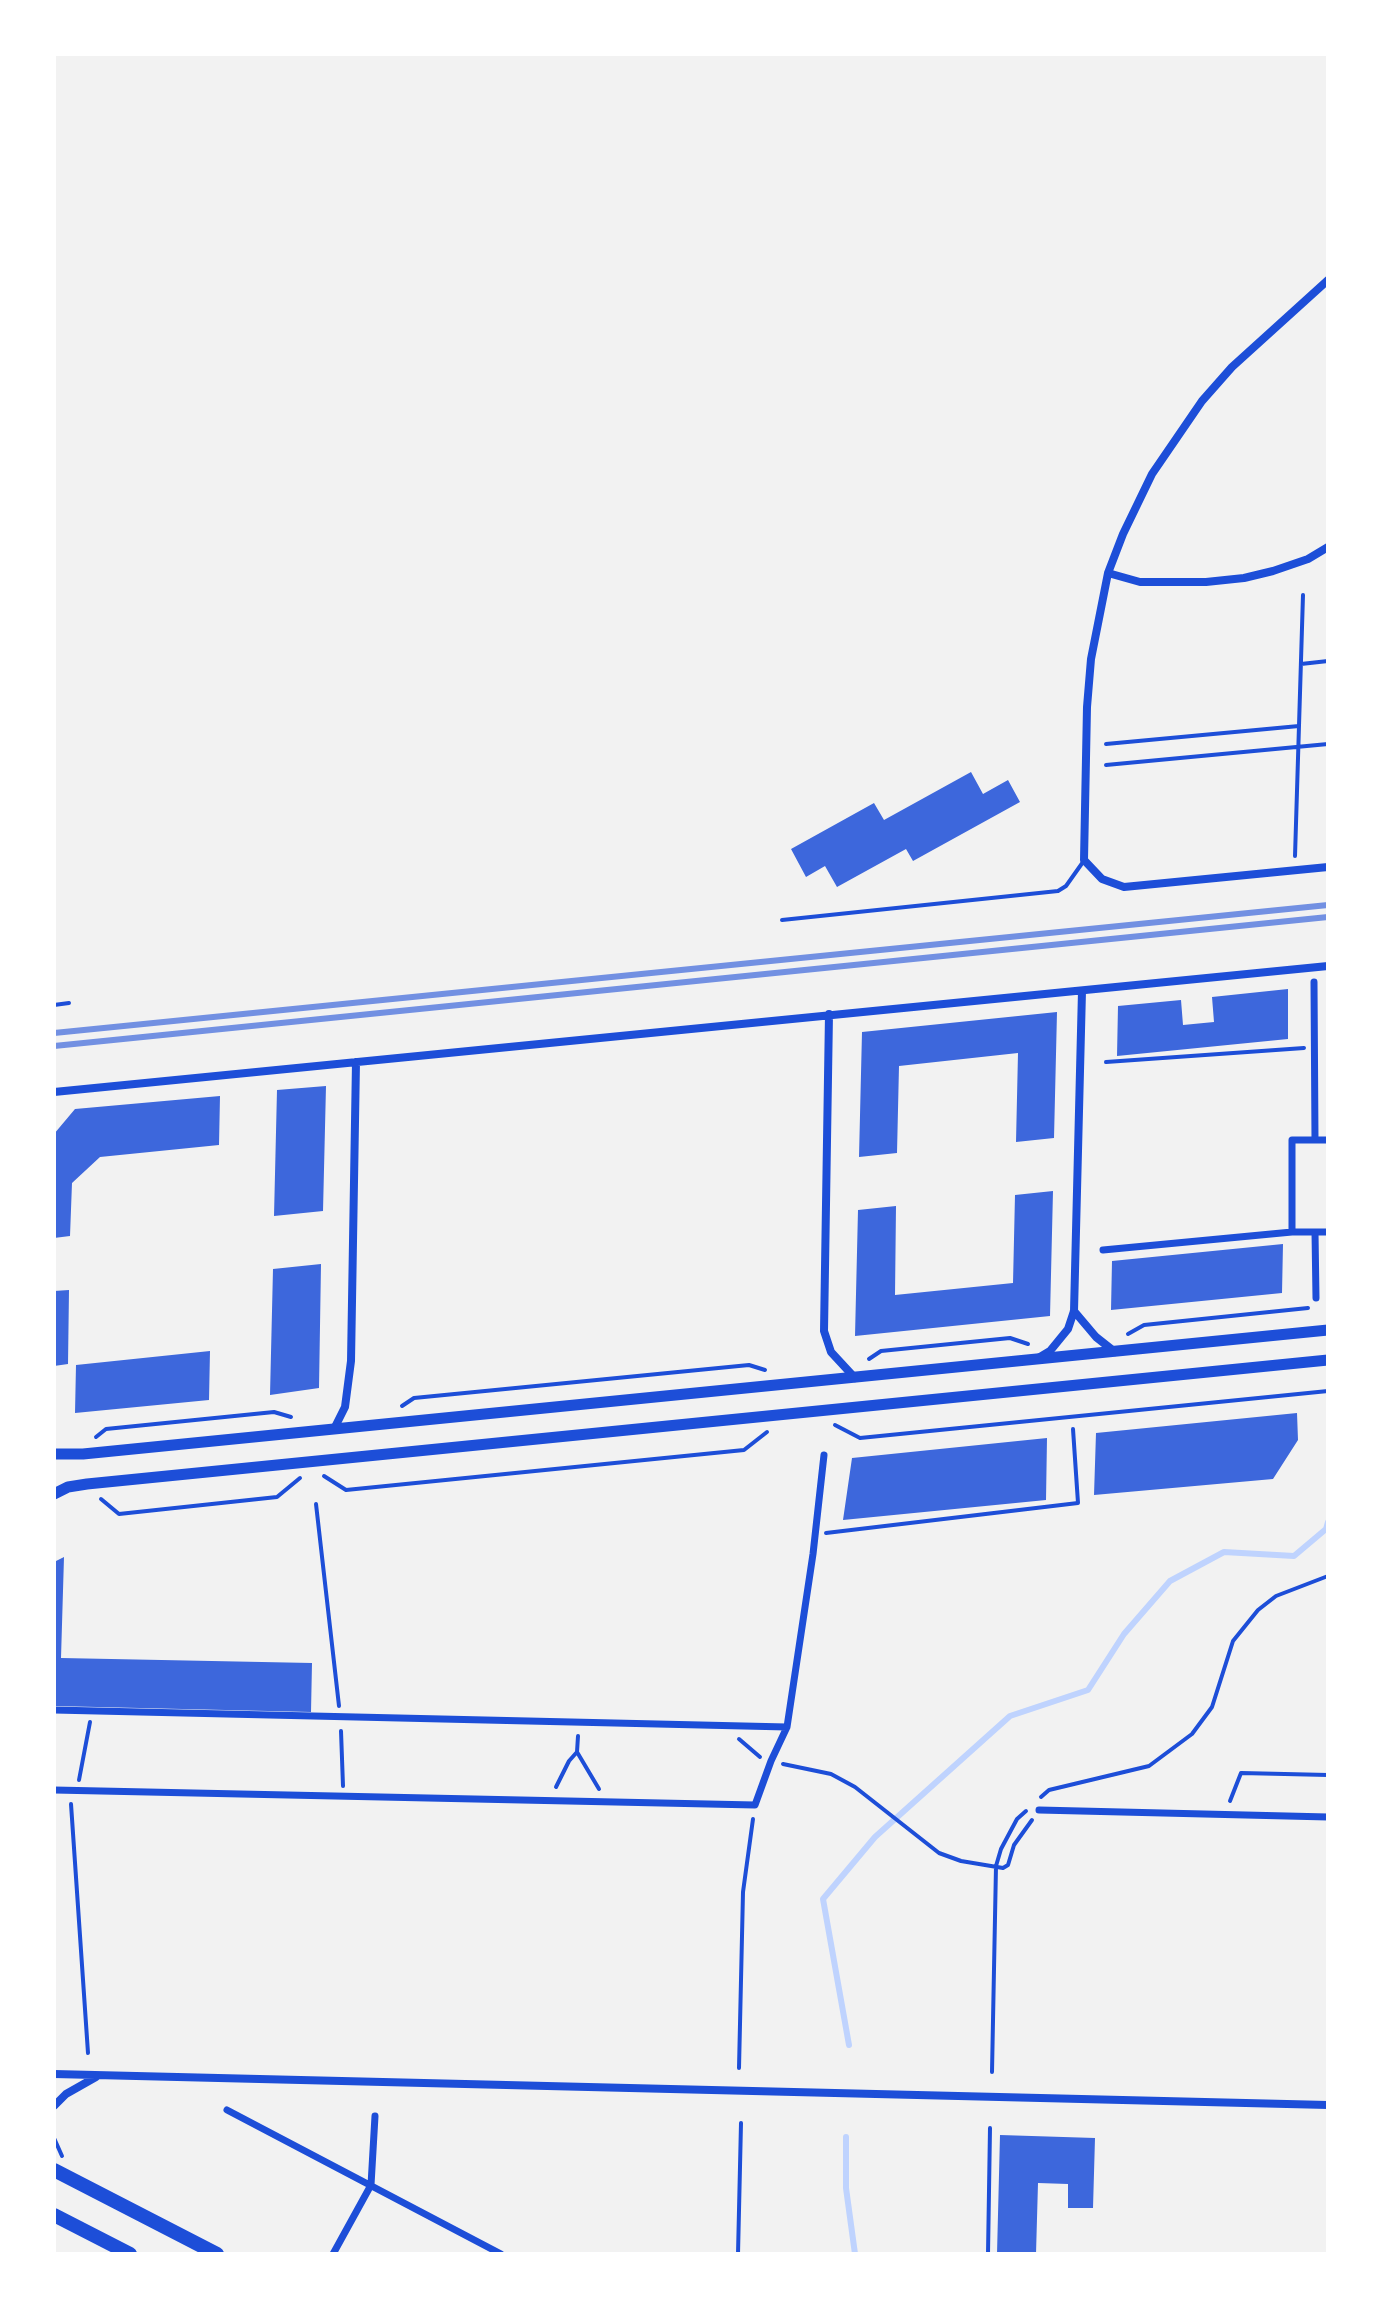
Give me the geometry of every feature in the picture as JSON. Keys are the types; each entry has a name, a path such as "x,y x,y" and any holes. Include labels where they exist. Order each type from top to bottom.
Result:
{"main road":[{"path":"54,2170 217,2254"},
{"path":"54,2215 130,2254"}],"street":[{"path":"1328,280 1232,367 1176,436 1152,474 1123,534 1108,573 1091,659 1084,860 1102,879 1124,887 1328,867"},
{"path":"1108,573 1140,582 1206,582 1244,578 1297,563 1328,547"},
{"path":"54,1092 1328,966"},
{"path":"1314,982 1315,1140"},
{"path":"1037,1359 1068,1329 1074,1311 1082,991"},
{"path":"829,1014 824,1331 831,1352 855,1378"},
{"path":"334,1429 345,1407 351,1361 356,1062"},
{"path":"1292,1232 1292,1140 1328,1140"},
{"path":"1103,1250 1292,1232 1328,1232"},
{"path":"1315,1232 1316,1298"},
{"path":"1074,1311 1096,1337 1115,1352"},
{"path":"54,1454 83,1454 1328,1330"},
{"path":"54,1494 68,1487 87,1484 1328,1360"},
{"path":"54,1790 755,1805 787,1727 824,1455"},
{"path":"54,1710 787,1727"},
{"path":"1039,1810 1328,1817"},
{"path":"54,2074 1328,2105"},
{"path":"54,2106 66,2094 97,2076"},
{"path":"227,2110 501,2254"},
{"path":"333,2254 371,2185 375,2116"}],"lane":[{"path":"782,920 1058,891 1066,886 1084,860"}],"path":[{"path":"1295,856 1303,595"},
{"path":"1301,664 1328,661"},
{"path":"1106,744 1299,726"},
{"path":"1106,765 1328,744"},
{"path":"54,1005 69,1003"},
{"path":"1106,1062 1315,1047"},
{"path":"1096,1337 1130,1334 1144,1325 1313,1308"},
{"path":"840,1362 871,1359 881,1351 996,1339 1010,1338 1028,1344"},
{"path":"400,1407 414,1398 749,1365 765,1370"},
{"path":"823,1426 836,1425 860,1438 1328,1391"},
{"path":"82,1439 96,1437 106,1429 274,1412 298,1419"},
{"path":"815,1534 1078,1503 1073,1429"},
{"path":"88,1500 101,1499 119,1514 277,1497 300,1478 327,1476 346,1490 744,1450 765,1432 775,1431"},
{"path":"316,1504 340,1719 344,1796"},
{"path":"88,2053 74,1790 91,1711"},
{"path":"578,1723 577,1752 606,1802"},
{"path":"549,1800 577,1752"},
{"path":"771,1761 831,1774 855,1787 939,1853 961,1861 1003,1868 1008,1865 1014,1845 1039,1810"},
{"path":"1225,1815 1241,1773 1328,1775"},
{"path":"739,2068 743,1892 755,1805"},
{"path":"738,2254 741,2123"},
{"path":"988,2254 990,2128"}],"building":[{"path":"971,772 983,794 1008,780 1020,802 913,861 906,849 837,887 825,866 806,877 791,849 874,803 884,820"},
{"path":"1288,989 1288,1039 1117,1056 1118,1006 1181,1000 1183,1025 1214,1022 1212,997"},
{"path":"1057,1012 1054,1138 1016,1142 1018,1053 899,1066 897,1153 859,1157 862,1032"},
{"path":"326,1086 323,1211 274,1216 277,1090"},
{"path":"220,1096 219,1145 100,1157 72,1183 70,1236 54,1238 54,1134 75,1109"},
{"path":"1053,1191 1050,1316 855,1336 858,1210 896,1206 895,1295 1013,1283 1015,1195"},
{"path":"1283,1244 1282,1293 1111,1310 1112,1261"},
{"path":"321,1264 319,1388 270,1395 273,1269"},
{"path":"69,1290 68,1364 54,1366 54,1291"},
{"path":"210,1351 209,1400 75,1413 76,1365"},
{"path":"1297,1413 1298,1440 1273,1479 1094,1495 1096,1433"},
{"path":"1047,1438 1046,1500 843,1520 852,1458"},
{"path":"64,1557 61,1658 312,1663 311,1712 54,1706 54,1562"},
{"path":"1000,2135 1095,2138 1093,2208 1068,2208 1068,2184 1038,2183 1036,2254 997,2254"}],"waterway":[{"path":"849,2045 823,1899 875,1837 1010,1716 1088,1690 1124,1634 1170,1581 1224,1552 1294,1556 1326,1529 1328,1522"},
{"path":"846,2137 846,2188 855,2254"}],"railway":[{"path":"54,1033 1328,905"},
{"path":"54,1046 1328,917"}]}
